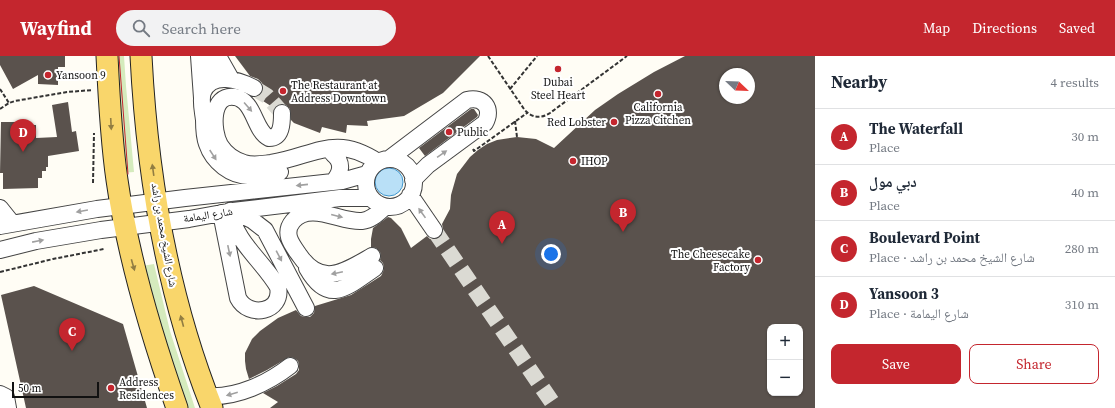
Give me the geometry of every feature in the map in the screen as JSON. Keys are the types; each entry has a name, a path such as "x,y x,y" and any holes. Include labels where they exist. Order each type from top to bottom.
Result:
{"main road":[{"path":"108,56 111,132 116,179 125,227 131,256 148,318 177,408"},
{"name":"شارع الشيخ محمد بن راشد","path":"141,56 148,130 161,222 178,304 192,352 210,402"}],"street":[{"path":"199,56 206,143 216,160 231,172 249,176 258,176 285,171 317,157 333,154 349,157 376,166 398,160 411,172 412,188 434,230"},
{"path":"210,56 210,83"},
{"path":"218,56 231,79"},
{"path":"202,98 210,83 217,80 237,80 254,88"},
{"path":"282,113 282,126 279,133 276,136 269,138 262,133 252,111 243,102 238,98 226,98 220,102 217,107 214,118 217,138 225,152 231,157 238,161 254,165 292,159 313,151 333,147 362,152 376,166"},
{"path":"472,99 483,102 488,112 488,118 485,124 428,165 412,188 406,201 400,205 385,207 377,204 370,198 366,186 376,166 467,100 472,99"},
{"path":"333,154 340,162 341,167 340,172 333,182"},
{"name":"شارع اليمامة","path":"6,225 157,201 333,182 351,179 376,166"},
{"name":"شارع اليمامة","path":"0,250 36,241 228,212 340,198 370,198"},
{"path":"373,262 332,274 316,271 304,261 291,243 288,230 295,218 301,215 323,213 362,221 376,216 385,207"},
{"path":"0,208 6,225"},
{"path":"228,212 236,231 278,287 279,292 277,302 269,308 253,310 245,307 238,298 228,212"},
{"path":"228,212 252,220 264,230 306,308"},
{"path":"210,402 273,378 290,366"},
{"path":"0,394 6,397 8,408"}],"path":[{"path":"488,56 527,113 536,117 546,115 627,56"},
{"path":"510,89 537,56"},
{"path":"0,89 9,103"},
{"path":"0,109 9,103 41,96 93,90"},
{"path":"515,121 517,137"},
{"path":"0,272 104,249"}],"green space":[{"path":"114,56 124,56 134,172 121,173"},
{"path":"154,264 170,331 195,408 183,408 142,266"}],"water":[{"path":"389,168 399,172 403,182 399,192 389,196 379,192 375,182 379,172"}],"building":[{"path":"0,56 65,56 65,67 58,67 58,85 38,84 38,75 13,89 0,65"},
{"path":"235,56 480,56 443,93 404,116 367,121 368,126 347,125 346,133 322,127 320,133 294,123 291,120 290,109 286,105 278,105 274,108 263,101 260,96 263,92 262,83 258,79 250,76"},
{"path":"685,56 815,56 815,408 270,408 278,402 263,393 296,374 299,370 298,361 289,357 249,379 246,369 245,353 252,339 278,318 296,310 301,316 310,317 314,313 315,306 351,295 381,276 384,268 383,263 380,260 380,252 376,248 371,247 373,228 388,217 391,218 401,228 411,248 427,236 430,239 439,238 443,234 442,224 450,209 451,195 457,174 470,157 478,150 497,140 517,137 536,139 554,148 595,110 654,72"},
{"path":"68,102 72,132 76,131 79,151 48,156 48,167 46,167 46,171 42,171 42,178 38,178 38,188 3,189 3,173 0,173 1,122 19,122 19,125 36,125 36,138 57,137 52,105"},
{"path":"471,109 474,109 478,115 477,117 425,156 419,148"},
{"path":"34,286 123,324 147,408 26,408 1,295"}],"tunnel":[{"path":"254,88 267,96 282,113"},
{"path":"434,230 556,408"}],"tram line":[{"path":"119,56 128,174"}],"place":[{"name":"Dubai Steel Heart","path":"558,69"},
{"name":"Yansoon 9","path":"48,75"},
{"name":"The Restaurant at Address Downtown","path":"283,91"},
{"name":"California Pizza Citchen","path":"658,94"},
{"name":"Red Lobster","path":"614,122"},
{"name":"Public","path":"449,132"},
{"name":"Yansoon 3","path":"23,152"},
{"name":"IHOP","path":"573,161"},
{"name":"دبي مول","path":"623,232"},
{"name":"The Waterfall","path":"502,244"},
{"name":"The Cheesecake Factory","path":"758,260"},
{"name":"Boulevard Point","path":"72,351"},
{"name":"Address Residences","path":"111,388"}]}
